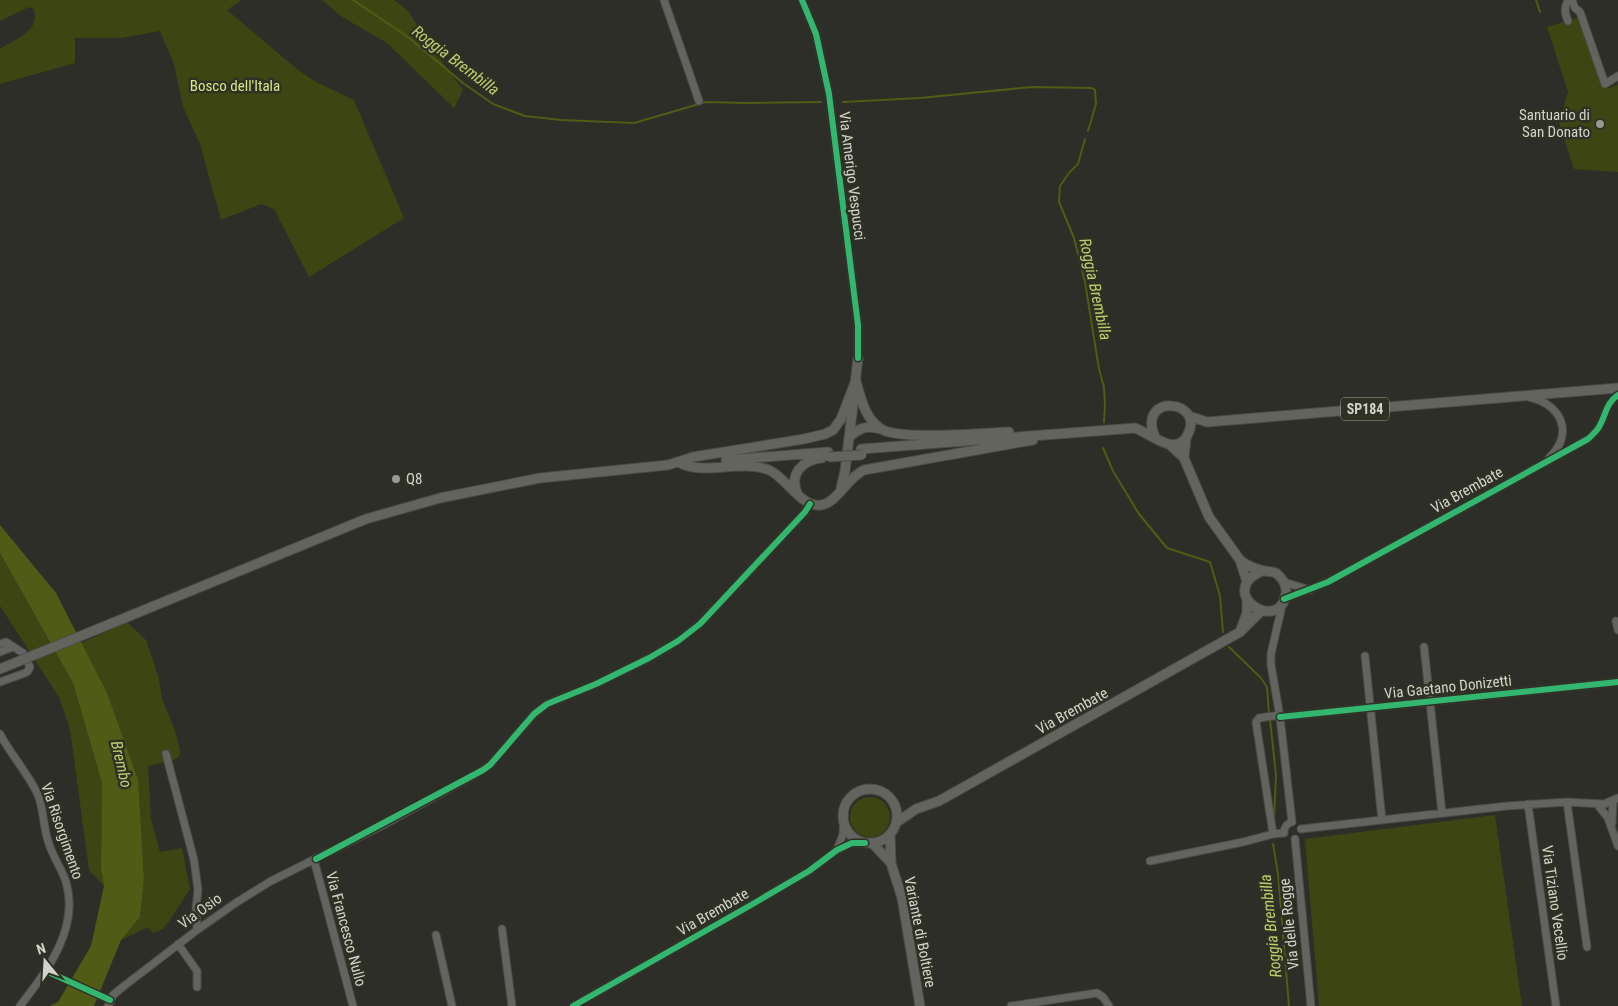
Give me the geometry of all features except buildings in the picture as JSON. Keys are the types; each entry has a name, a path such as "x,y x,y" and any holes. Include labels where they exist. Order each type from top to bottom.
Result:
{"main road":[{"path":"839,493 845,471 858,358"},
{"path":"856,380 864,409 882,430"},
{"path":"668,465 693,457 825,434 833,430 841,419 856,380"},
{"name":"SP184","path":"0,668 14,664 366,520 429,500 487,487 540,478 668,465 828,455 1134,428 1155,437 1161,443 1170,445 1178,444 1197,427 1207,422 1618,388"},
{"name":"SP184","path":"1134,428 1160,408 1171,405 1182,408 1189,416 1207,422"},
{"path":"1152,416 1150,427 1155,437"},
{"path":"1184,458 1187,437 1191,426 1189,416"},
{"path":"849,437 863,427 870,426 902,434 1018,432 1062,434"},
{"path":"682,464 691,468 742,465 763,468 781,478 810,504 821,505 827,504 835,498 856,474 864,470 1019,444 1062,434"},
{"path":"1170,445 1184,458 1209,517 1240,560 1248,566 1262,571 1275,572 1284,582 1286,591 1274,607 1253,607 1248,601"},
{"path":"798,495 794,483 800,467 806,462 828,455"},
{"path":"1240,560 1247,582"},
{"path":"1240,632 1247,613 1248,601 1245,591 1247,582 1253,574 1262,571"},
{"name":"Via Brembate","path":"897,822 916,809 940,801 1240,632 1274,607"},
{"path":"864,790 875,790 886,794 894,803 897,812 897,822 890,834 882,841 868,843 856,839 848,832 844,823 844,814 847,803 855,795 864,790"},
{"path":"894,803 916,809"},
{"name":"Variante di Boltiere","path":"890,834 891,863 902,898 920,1006"},
{"name":"Variante di Boltiere","path":"868,843 891,863"}],"street":[{"path":"664,0 699,101"},
{"name":"Via Amerigo Vespucci","path":"802,0 816,34 829,94 858,325 858,358"},
{"path":"1568,21 1565,12 1566,3 1570,0 1580,12 1605,84 1618,76"},
{"name":"Via Brembate","path":"1274,607 1328,582 1588,439 1601,425 1610,402 1618,395"},
{"name":"Via Brembate","path":"1523,396 1549,404 1555,409 1562,421 1561,439 1554,454 1545,462"},
{"name":"Via Osio","path":"109,1003 113,995 178,944 248,895 271,881 385,824 483,770 490,765 534,714 547,704 596,684 678,641 700,624 799,519 810,504"},
{"path":"1284,582 1311,590"},
{"path":"1274,607 1279,623 1271,654 1271,664 1292,822"},
{"path":"1616,621 1618,630"},
{"path":"0,644 6,642 23,653 30,667 28,670 0,682"},
{"path":"0,652 13,647"},
{"path":"1424,647 1442,813"},
{"path":"1365,656 1382,820"},
{"name":"Via Gaetano Donizetti","path":"1273,834 1256,722 1259,718 1618,682"},
{"name":"Via Risorgimento","path":"0,734 23,768 38,797 48,843 66,882 69,903 64,934 46,971 20,1006"},
{"path":"166,754 194,860 198,890 196,908 197,930"},
{"path":"1301,829 1528,804 1567,802 1597,804 1607,803 1616,799"},
{"path":"1612,829 1616,799"},
{"path":"1567,802 1586,947"},
{"name":"Via Tiziano Vecellio","path":"1528,804 1556,1006"},
{"path":"1597,804 1608,818 1618,846"},
{"path":"837,850 843,834 844,814"},
{"path":"1292,822 1296,823 1301,829"},
{"path":"1292,822 1284,828 1286,837 1295,839 1299,836 1301,829"},
{"path":"1150,861 1284,833"},
{"name":"Via delle Rogge","path":"1295,839 1311,1006"},
{"name":"Via Brembate","path":"573,1006 760,900 809,871 837,850 852,843 868,843"},
{"name":"Via Francesco Nullo","path":"315,859 353,1006"},
{"path":"502,929 512,1006"},
{"path":"436,935 452,1006"},
{"path":"178,944 197,971 197,987"},
{"path":"1011,1006 1047,1003 1097,993 1103,997 1109,1006"}],"green space":[{"name":"Bosco dell'Itala","path":"0,0 242,0 227,10 298,70 316,82 354,100 404,218 309,277 274,209 261,204 221,220 200,144 183,107 174,64 160,31 121,38 75,38 75,63 0,84 0,49 25,34 33,24 35,17 34,9 29,7 0,21"},
{"path":"322,0 394,0 408,11 433,50 463,90 454,108 387,43 342,17"},
{"path":"1580,17 1606,89 1618,85 1618,172 1574,169 1559,123 1568,92 1547,27"},
{"path":"0,553 73,683 102,783 101,868 104,886 89,870 70,729 59,697 0,606"},
{"path":"127,622 146,640 159,679 162,699 175,730 180,751 179,757 171,761 148,766 151,819 160,852 182,848 190,889 163,929 153,933 148,927 121,940 140,917 144,879 142,849 81,643"},
{"path":"874,797 881,800 887,806 890,817 889,825 881,834 874,837 866,837 859,834 851,825 850,813 853,806 862,798"},
{"path":"1495,815 1522,1006 1319,1006 1305,839"}],"water":[{"name":"Brembo","path":"0,525 56,593 107,693 138,780 144,879 140,917 121,940 94,1006 50,1006 58,1002 91,946 104,886 101,868 102,783 73,683 0,553"}],"waterway":[{"name":"Roggia Brembilla","path":"353,0 408,37 463,83 493,104 525,116 561,120 634,123 706,102 821,102"},
{"path":"1536,0 1540,12"},
{"name":"Roggia Brembilla","path":"843,102 920,98 1032,87 1092,88 1095,90 1096,104 1088,131"},
{"name":"Roggia Brembilla","path":"1085,139 1078,164 1060,186 1059,202 1074,238 1085,282 1099,369 1104,387 1104,422"},
{"name":"Roggia Brembilla","path":"1103,448 1113,471 1139,514 1167,548 1210,562 1220,596 1223,632"},
{"name":"Roggia Brembilla","path":"1229,647 1261,678 1267,687 1269,715"},
{"name":"Roggia Brembilla","path":"1270,720 1276,775 1274,819"},
{"name":"Roggia Brembilla","path":"1273,844 1278,874 1289,1006"}],"cycle path":[{"path":"802,0 816,34 829,94 858,325 858,358"},
{"path":"1284,599 1328,582 1588,439 1598,429 1609,405 1618,395"},
{"path":"316,859 483,770 490,765 534,714 547,704 596,684 649,658 678,641 700,624 805,512 810,504"},
{"path":"1280,717 1618,682"},
{"path":"573,1006 809,871 837,850 852,843 865,843"},
{"path":"46,971 110,1000"}],"place":[{"name":"Santuario di San Donato","path":"1600,124"},
{"name":"Q8","path":"396,479"}]}
